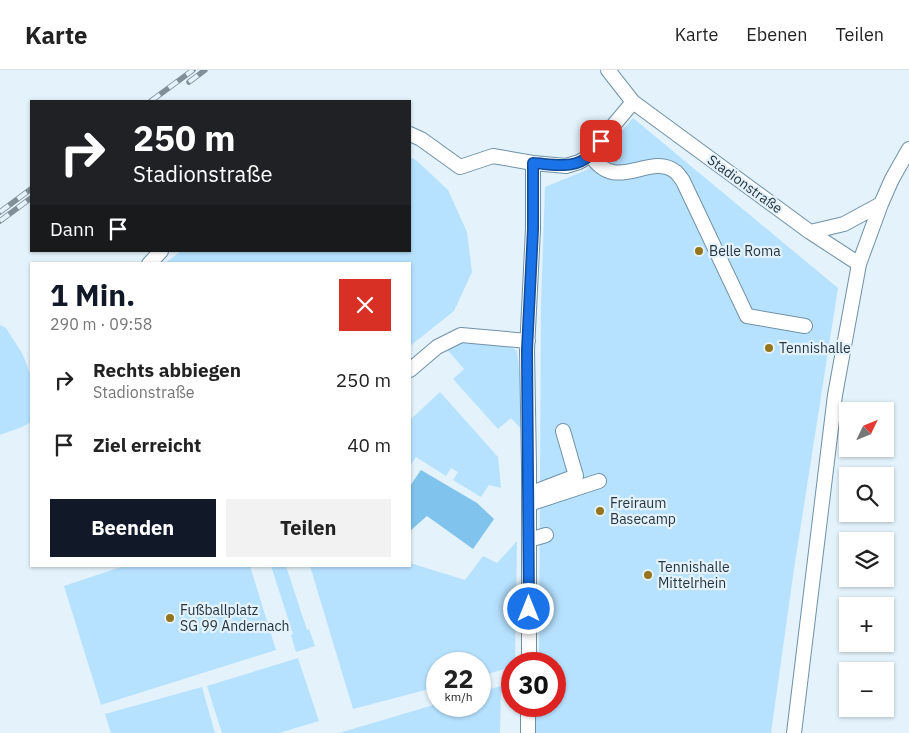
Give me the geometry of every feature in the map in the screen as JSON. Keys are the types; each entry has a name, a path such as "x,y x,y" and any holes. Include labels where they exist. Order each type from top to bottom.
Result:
{"street":[{"name":"Stadionstraße","path":"608,70 633,102 810,232 859,264"},
{"path":"411,134 421,139 460,167 493,156 533,163 566,166 586,158 633,102"},
{"path":"794,733 835,395 859,264 881,204 909,148"},
{"path":"590,154 596,164 610,173 624,173 656,167 667,168 676,172 683,181 746,316 805,326"},
{"path":"529,652 528,341 533,229 533,163"},
{"path":"810,232 844,224 881,204"},
{"path":"151,262 160,252"},
{"path":"411,369 437,347 461,335 528,341"},
{"path":"529,499 576,476 563,431"},
{"path":"529,499 599,481"},
{"path":"529,540 546,535"},
{"path":"528,717 528,733"}],"shaded area":[{"path":"633,118 838,288 794,569 771,733 534,733 535,717 566,717 566,652 539,652 541,305 545,187 589,169"},
{"path":"411,158 448,190 467,232 472,272 454,311 411,345 411,262 167,262 180,252 411,252"},
{"path":"0,325 6,328 23,355 30,373 30,423 0,435"},
{"path":"463,339 498,342 517,351 522,395 523,431 511,418 498,429 453,379 464,369 444,346"},
{"path":"440,392 498,457 501,488 489,485 481,497 453,480 458,472 451,468 446,476 416,457 411,464 411,419"},
{"path":"421,470 477,503 494,519 473,549 427,516 411,530 411,485"},
{"path":"517,541 515,652 501,652 501,670 491,673 491,652 426,652 426,690 353,709 310,567 411,567 411,563 465,580 483,556 497,563"},
{"name":"Fußballplatz SG 99 Andernach","path":"121,567 250,567 276,650 101,705 64,586"},
{"path":"271,567 286,567 307,630 309,629 315,646 296,652 291,635 293,634"},
{"path":"298,658 319,721 279,733 222,733 207,686"},
{"path":"501,686 500,733 339,733 426,707 426,717 491,717 491,689"},
{"path":"202,687 215,733 111,733 105,714"}],"railway":[{"path":"152,100 193,70"},
{"path":"189,82 205,70"},
{"path":"0,212 30,190"},
{"path":"0,221 30,199"}],"place":[{"name":"Belle Roma","path":"699,251"},
{"name":"Tennishalle","path":"769,348"},
{"name":"Freiraum Basecamp","path":"600,511"},
{"name":"Tennishalle Mittelrhein","path":"648,575"},
{"name":"Fußballplatz SG 99 Andernach","path":"170,618"}],"route":[{"path":"529,609 527,350 533,229 533,163 566,166 579,162 586,158 601,141"}]}
